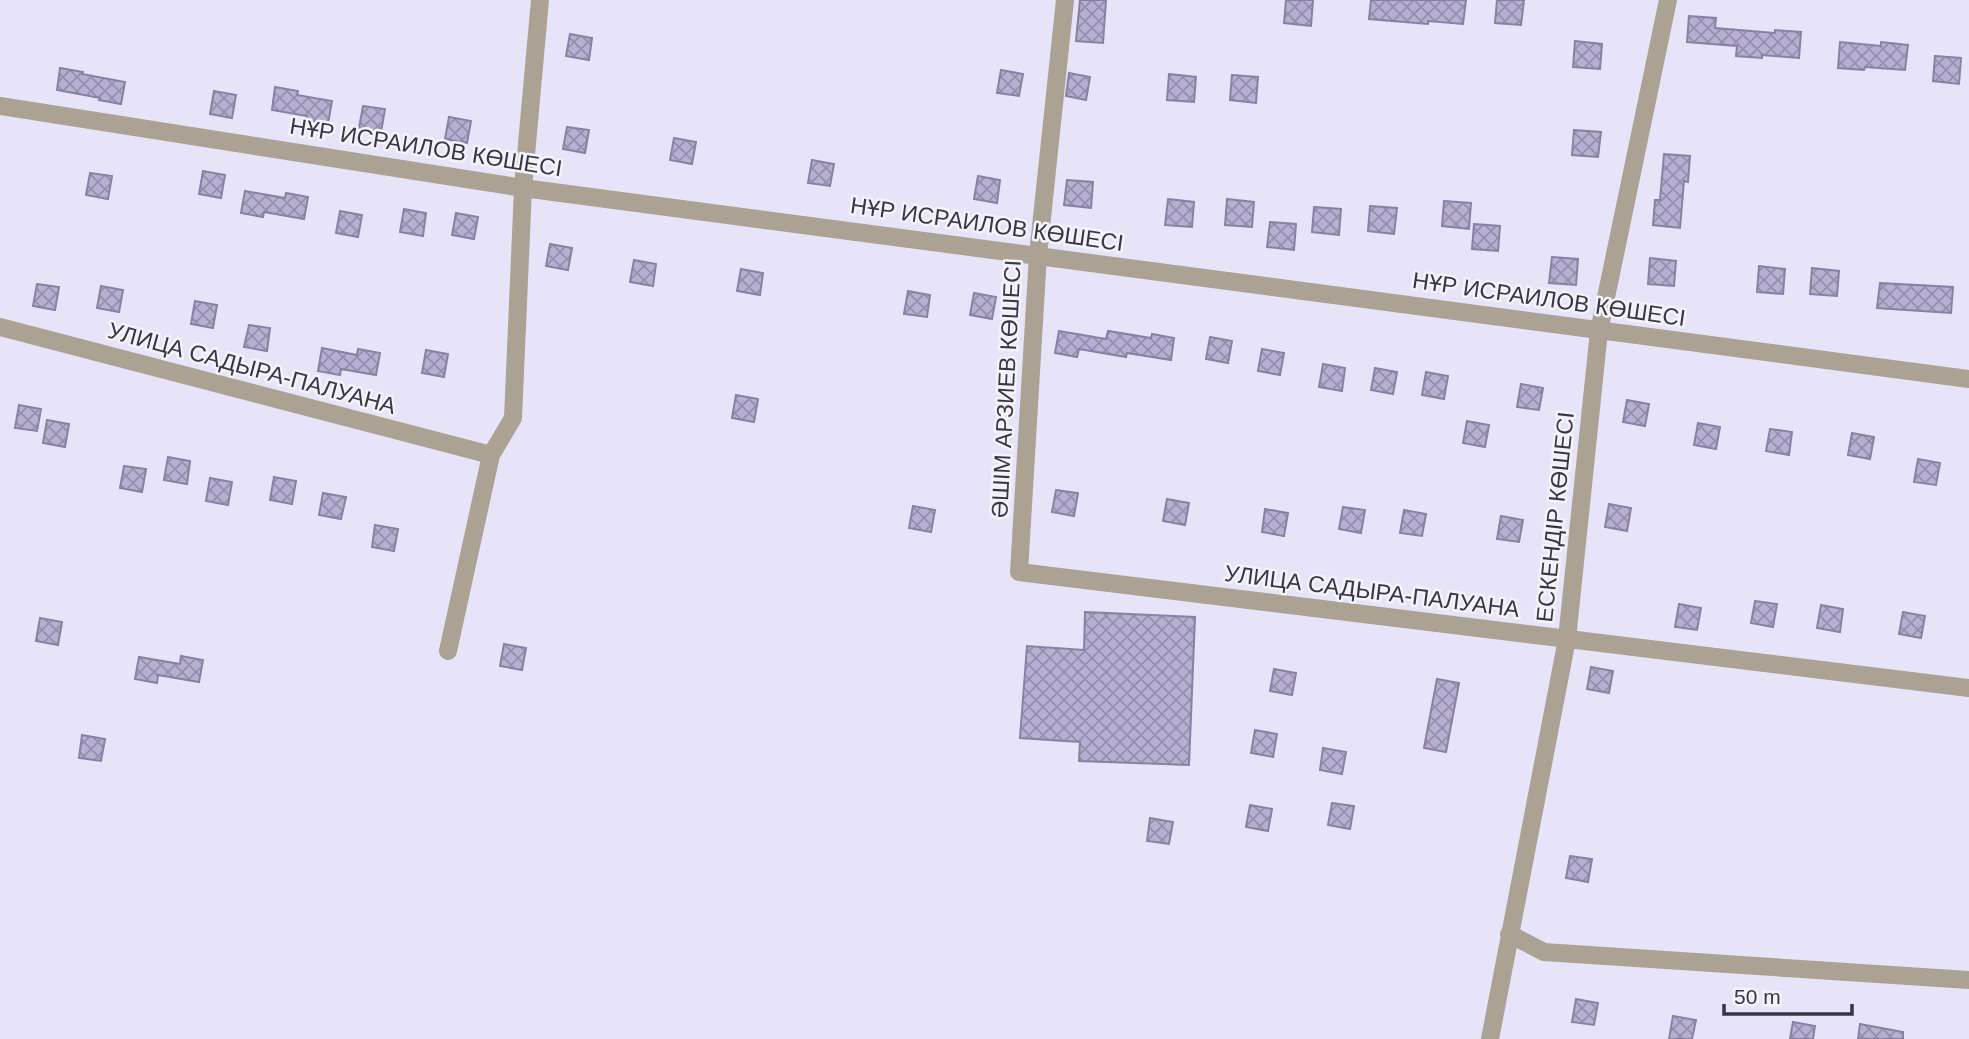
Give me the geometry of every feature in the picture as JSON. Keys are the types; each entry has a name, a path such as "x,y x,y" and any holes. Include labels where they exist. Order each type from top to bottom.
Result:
{"street":[{"path":"448,651 491,455 513,418 523,188 540,0"},
{"name":"ӘШІМ АРЗИЕВ КӨШЕСІ","path":"1020,572 1038,255 1065,0"},
{"name":"ЕСКЕНДІР КӨШЕСІ","path":"1490,1039 1567,639 1599,331 1668,0"},
{"name":"НҰР ИСРАИЛОВ КӨШЕСІ","path":"0,107 523,188 1969,379"},
{"name":"УЛИЦА САДЫРА-ПАЛУАНА","path":"0,327 491,455"},
{"name":"УЛИЦА САДЫРА-ПАЛУАНА","path":"1020,572 1969,688"},
{"path":"1509,934 1544,952 1969,980"}],"building":[{"path":"1080,0 1106,0 1103,43 1076,41"},
{"path":"1286,0 1313,0 1311,26 1284,23"},
{"path":"1371,0 1466,0 1463,24 1369,19"},
{"path":"1497,0 1524,0 1521,25 1495,23"},
{"path":"1689,16 1716,18 1715,28 1775,33 1775,30 1801,32 1799,58 1736,56 1737,46 1687,42"},
{"path":"570,34 592,38 589,60 566,56"},
{"path":"1575,41 1602,44 1600,69 1573,67"},
{"path":"1840,42 1881,46 1881,42 1908,45 1905,70 1838,68"},
{"path":"1935,56 1961,58 1959,84 1933,81"},
{"path":"60,68 125,82 121,104 57,90"},
{"path":"1001,70 1023,74 1019,96 997,93"},
{"path":"1069,73 1090,77 1086,100 1066,96"},
{"path":"1169,74 1196,77 1194,102 1167,100"},
{"path":"1232,75 1258,77 1256,103 1230,100"},
{"path":"275,87 298,91 297,95 332,101 328,124 306,120 307,116 272,110"},
{"path":"214,91 236,95 232,118 210,114"},
{"path":"363,106 385,109 381,132 359,128"},
{"path":"449,117 471,121 467,143 445,139"},
{"path":"567,127 589,130 585,153 563,149"},
{"path":"1574,130 1601,132 1598,157 1572,155"},
{"path":"674,138 696,142 692,164 670,160"},
{"path":"1664,154 1690,156 1688,182 1684,181 1680,228 1653,225 1655,200 1660,200"},
{"path":"812,160 834,164 830,186 808,183"},
{"path":"203,171 225,175 221,198 199,194"},
{"path":"90,173 112,176 108,199 86,195"},
{"path":"978,176 1000,180 997,203 974,199"},
{"path":"1067,180 1093,182 1091,208 1064,205"},
{"path":"245,191 285,198 286,193 308,197 304,219 264,212 263,217 241,213"},
{"path":"1168,199 1194,202 1192,227 1165,225"},
{"path":"1227,199 1254,202 1252,227 1225,225"},
{"path":"1444,201 1471,203 1469,229 1442,226"},
{"path":"1370,206 1397,208 1394,234 1368,231"},
{"path":"1314,207 1341,209 1339,235 1312,232"},
{"path":"404,209 426,213 423,236 400,232"},
{"path":"340,211 362,215 358,237 336,233"},
{"path":"456,213 478,217 474,239 452,235"},
{"path":"1270,222 1296,224 1294,250 1267,247"},
{"path":"1474,224 1500,226 1498,251 1472,249"},
{"path":"550,244 572,248 568,270 546,266"},
{"path":"1552,257 1578,259 1576,285 1549,283"},
{"path":"1650,258 1676,261 1674,286 1648,284"},
{"path":"634,260 656,264 653,286 630,282"},
{"path":"1759,266 1785,269 1783,294 1757,292"},
{"path":"1812,268 1839,271 1837,296 1810,294"},
{"path":"741,269 763,273 760,295 737,291"},
{"path":"1880,283 1953,287 1951,313 1877,308"},
{"path":"37,284 59,287 55,310 33,306"},
{"path":"101,286 123,290 119,312 97,308"},
{"path":"908,291 930,295 927,317 904,314"},
{"path":"974,293 996,297 992,319 970,315"},
{"path":"195,301 217,305 213,328 191,324"},
{"path":"249,325 270,328 267,351 244,347"},
{"path":"1059,331 1106,339 1108,331 1151,338 1152,334 1174,338 1171,360 1127,353 1126,357 1079,349 1077,357 1055,353"},
{"path":"1210,337 1232,341 1228,363 1206,359"},
{"path":"322,348 357,355 358,349 380,353 376,375 341,369 340,375 318,371"},
{"path":"1262,349 1284,353 1280,375 1258,371"},
{"path":"426,350 448,354 444,377 422,373"},
{"path":"1323,364 1345,368 1342,391 1319,387"},
{"path":"1375,368 1397,372 1393,394 1371,390"},
{"path":"1426,372 1448,376 1444,399 1422,395"},
{"path":"1521,384 1543,388 1539,410 1517,407"},
{"path":"736,395 758,399 754,422 732,418"},
{"path":"1627,400 1649,404 1645,426 1623,422"},
{"path":"19,405 41,409 37,431 15,428"},
{"path":"47,420 69,424 65,447 43,443"},
{"path":"1467,421 1489,425 1485,447 1463,443"},
{"path":"1698,423 1720,427 1716,449 1694,445"},
{"path":"1770,429 1792,432 1789,455 1766,451"},
{"path":"1852,433 1874,437 1870,459 1848,455"},
{"path":"168,457 190,461 187,484 164,480"},
{"path":"1918,459 1940,463 1936,485 1914,482"},
{"path":"124,466 146,469 142,492 120,488"},
{"path":"274,477 296,481 292,504 270,500"},
{"path":"210,478 232,482 228,505 206,501"},
{"path":"1056,490 1078,493 1074,516 1052,512"},
{"path":"323,493 346,497 341,519 319,515"},
{"path":"1167,499 1189,503 1185,525 1163,521"},
{"path":"1609,504 1631,508 1627,531 1605,527"},
{"path":"913,506 935,510 931,532 909,528"},
{"path":"1343,507 1365,510 1361,533 1339,529"},
{"path":"1265,509 1288,513 1284,536 1262,532"},
{"path":"1404,510 1426,514 1422,536 1400,533"},
{"path":"1501,516 1523,520 1519,542 1497,539"},
{"path":"375,525 398,529 394,551 372,547"},
{"path":"1755,601 1777,604 1773,627 1751,623"},
{"path":"1679,604 1701,608 1697,630 1675,627"},
{"path":"1821,605 1843,609 1840,632 1817,628"},
{"path":"1085,612 1195,617 1189,765 1079,761 1080,742 1020,738 1027,646 1084,650"},
{"path":"1903,612 1925,616 1921,638 1899,634"},
{"path":"40,618 62,622 58,645 36,641"},
{"path":"504,644 526,648 522,670 500,666"},
{"path":"181,656 203,660 199,682 158,675 157,683 135,679 139,657 180,664"},
{"path":"1591,667 1613,671 1609,693 1587,689"},
{"path":"1274,669 1296,673 1292,695 1270,691"},
{"path":"1437,679 1459,683 1446,752 1424,748"},
{"path":"1255,730 1277,734 1273,757 1251,753"},
{"path":"82,735 105,739 101,761 79,758"},
{"path":"1323,748 1346,752 1342,774 1320,770"},
{"path":"1332,803 1354,806 1350,829 1328,825"},
{"path":"1250,805 1272,809 1268,831 1246,827"},
{"path":"1150,818 1173,822 1169,844 1147,841"},
{"path":"1570,856 1592,859 1588,882 1566,878"},
{"path":"1576,999 1598,1003 1594,1025 1572,1022"},
{"path":"1673,1016 1696,1020 1692,1039 1669,1039"},
{"path":"1793,1022 1815,1026 1813,1039 1790,1039"},
{"path":"1860,1024 1903,1032 1903,1039 1858,1039"}]}
